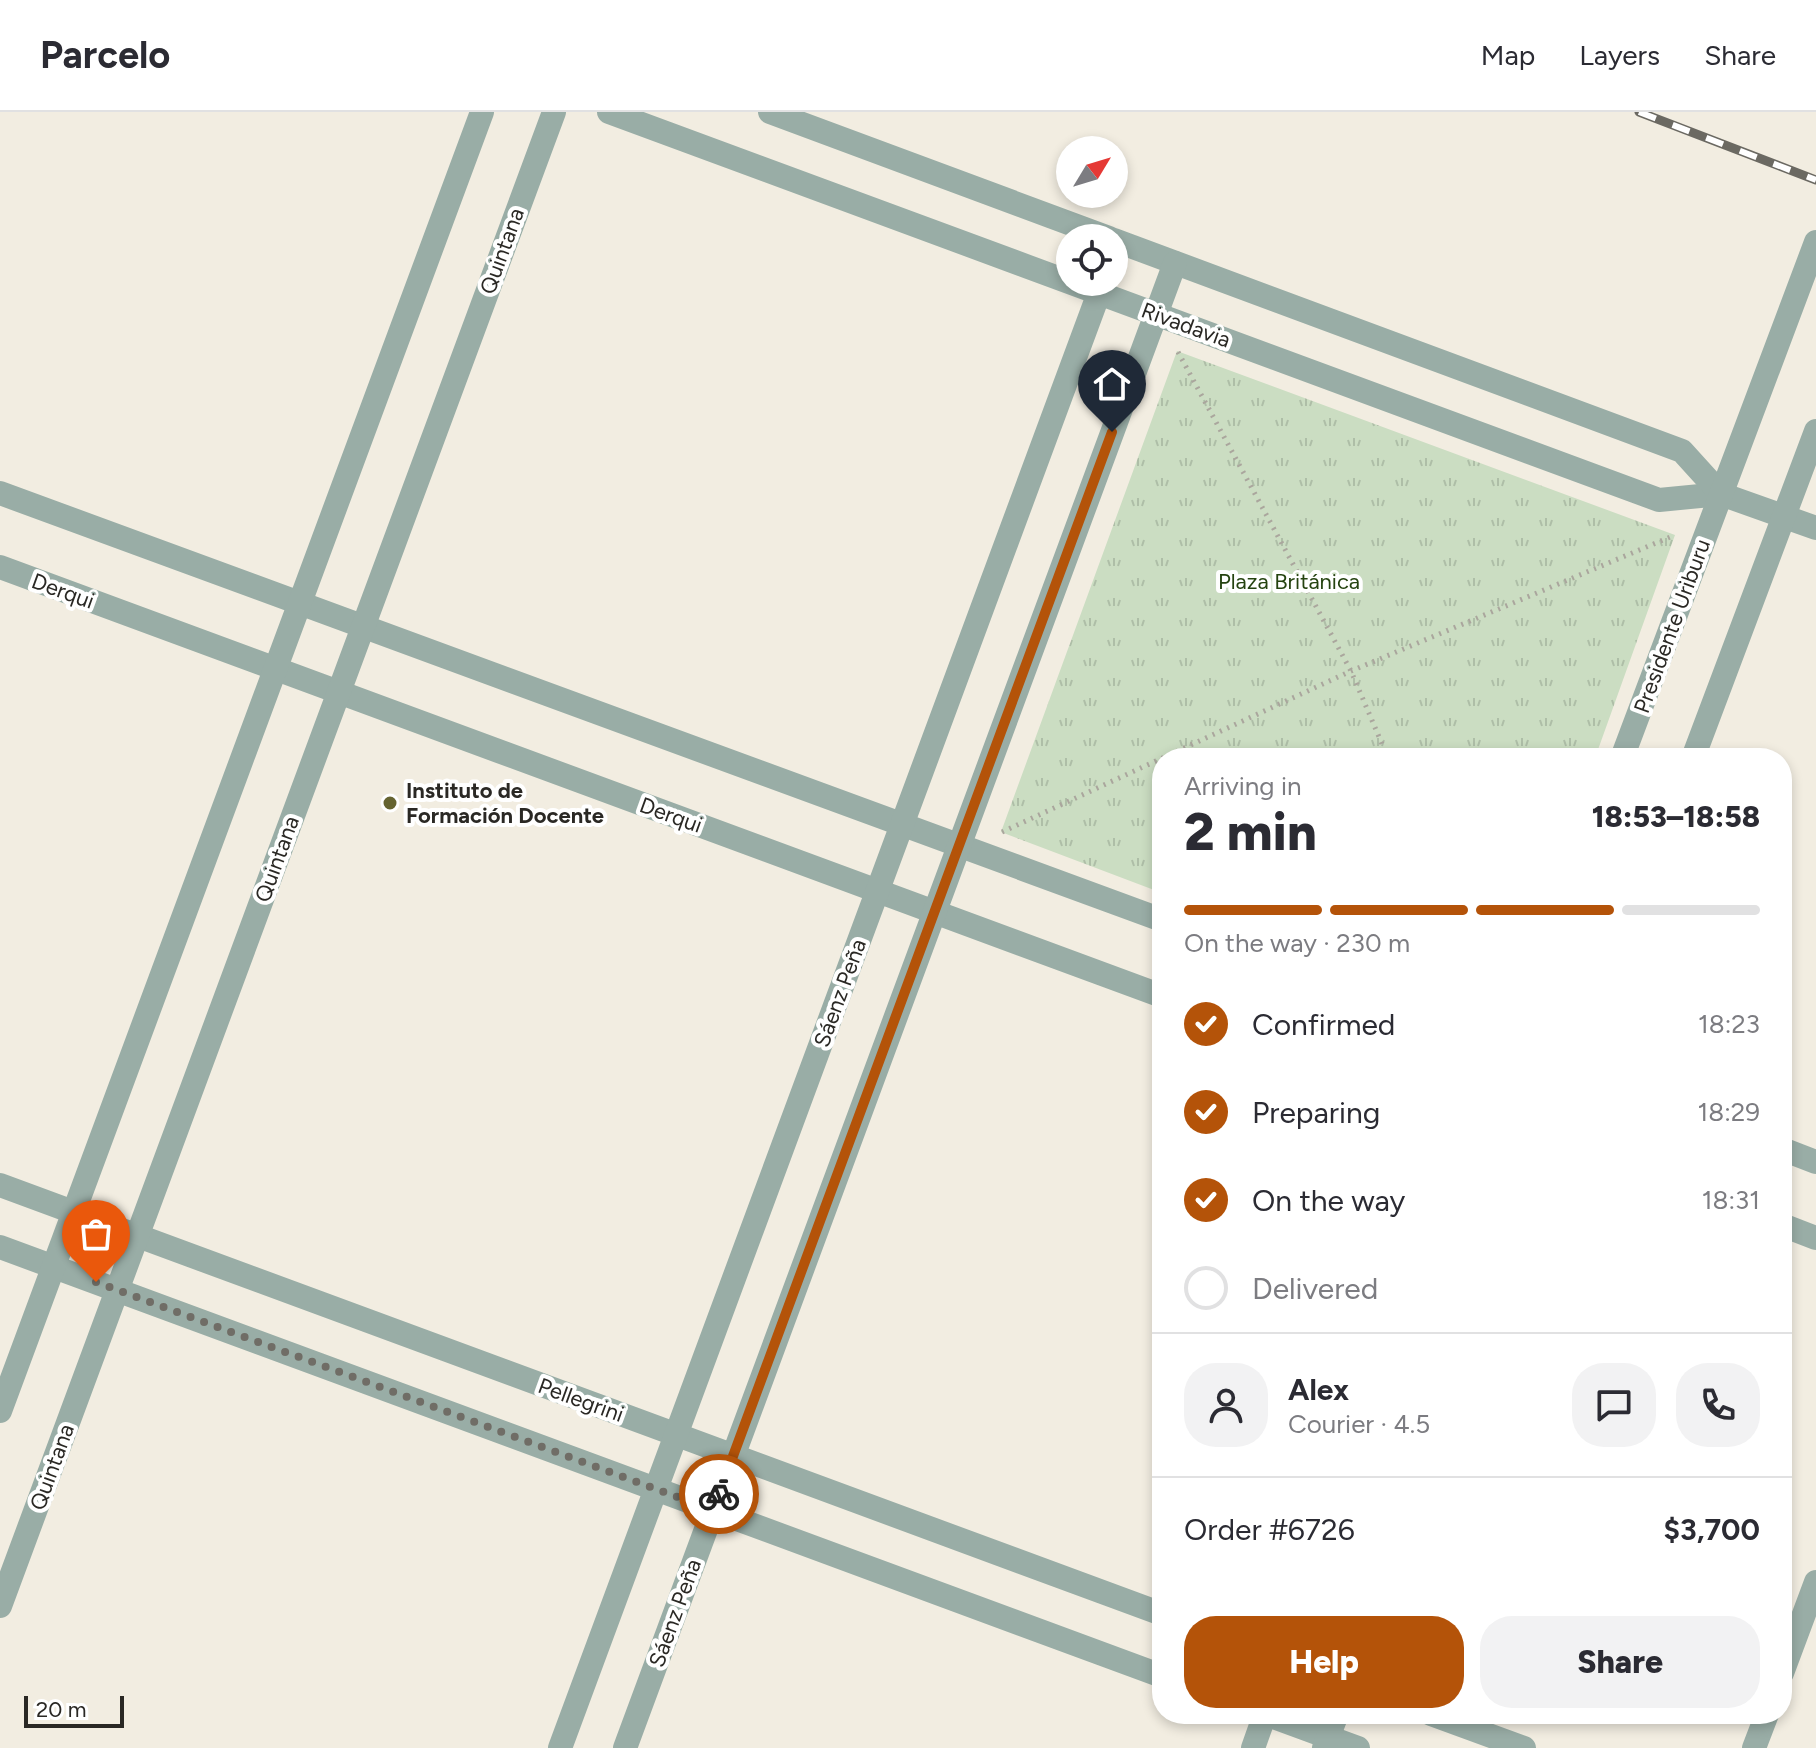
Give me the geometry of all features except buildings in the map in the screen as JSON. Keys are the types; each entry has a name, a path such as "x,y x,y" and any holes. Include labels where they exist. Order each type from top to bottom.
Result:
{"street":[{"path":"0,1411 482,112"},
{"name":"Quintana","path":"0,1606 554,112"},
{"name":"Rivadavia","path":"609,112 1056,272"},
{"name":"Rivadavia","path":"770,112 1066,224"},
{"name":"Presidente Uriburu","path":"1626,748 1816,242"},
{"name":"Rivadavia","path":"1128,247 1682,451 1721,494"},
{"name":"Sáenz Peña","path":"625,1748 1175,263"},
{"name":"Sáenz Peña","path":"560,1748 1097,296"},
{"name":"Rivadavia","path":"1117,296 1156,314 1659,500 1721,494 1816,528"},
{"path":"1697,748 1816,431"},
{"path":"0,493 1152,916"},
{"name":"Derqui","path":"0,567 1152,992"},
{"path":"1792,1153 1816,1162"},
{"name":"Pellegrini","path":"0,1185 1152,1610"},
{"path":"1792,1229 1816,1238"},
{"path":"0,1247 1152,1672"},
{"path":"1792,1646 1816,1582"},
{"path":"1253,1748 1261,1724"},
{"path":"1299,1724 1330,1733 1358,1748"},
{"path":"1458,1724 1524,1748"},
{"path":"1754,1748 1763,1724"}],"path":[{"path":"1177,351 1351,671 1384,748"},
{"path":"1184,748 1351,671 1675,535"},
{"path":"1001,832 1152,763"}],"green space":[{"name":"Plaza Británica","path":"1177,351 1675,535 1599,748 1152,748 1152,889 1001,832"}],"railway":[{"path":"1639,112 1816,180"}],"way so far":[{"path":"96,1282 713,1510 719,1494"}],"place":[{"name":"Instituto de Formación Docente","path":"390,803"}],"route":[{"path":"719,1494 1112,432"}]}
